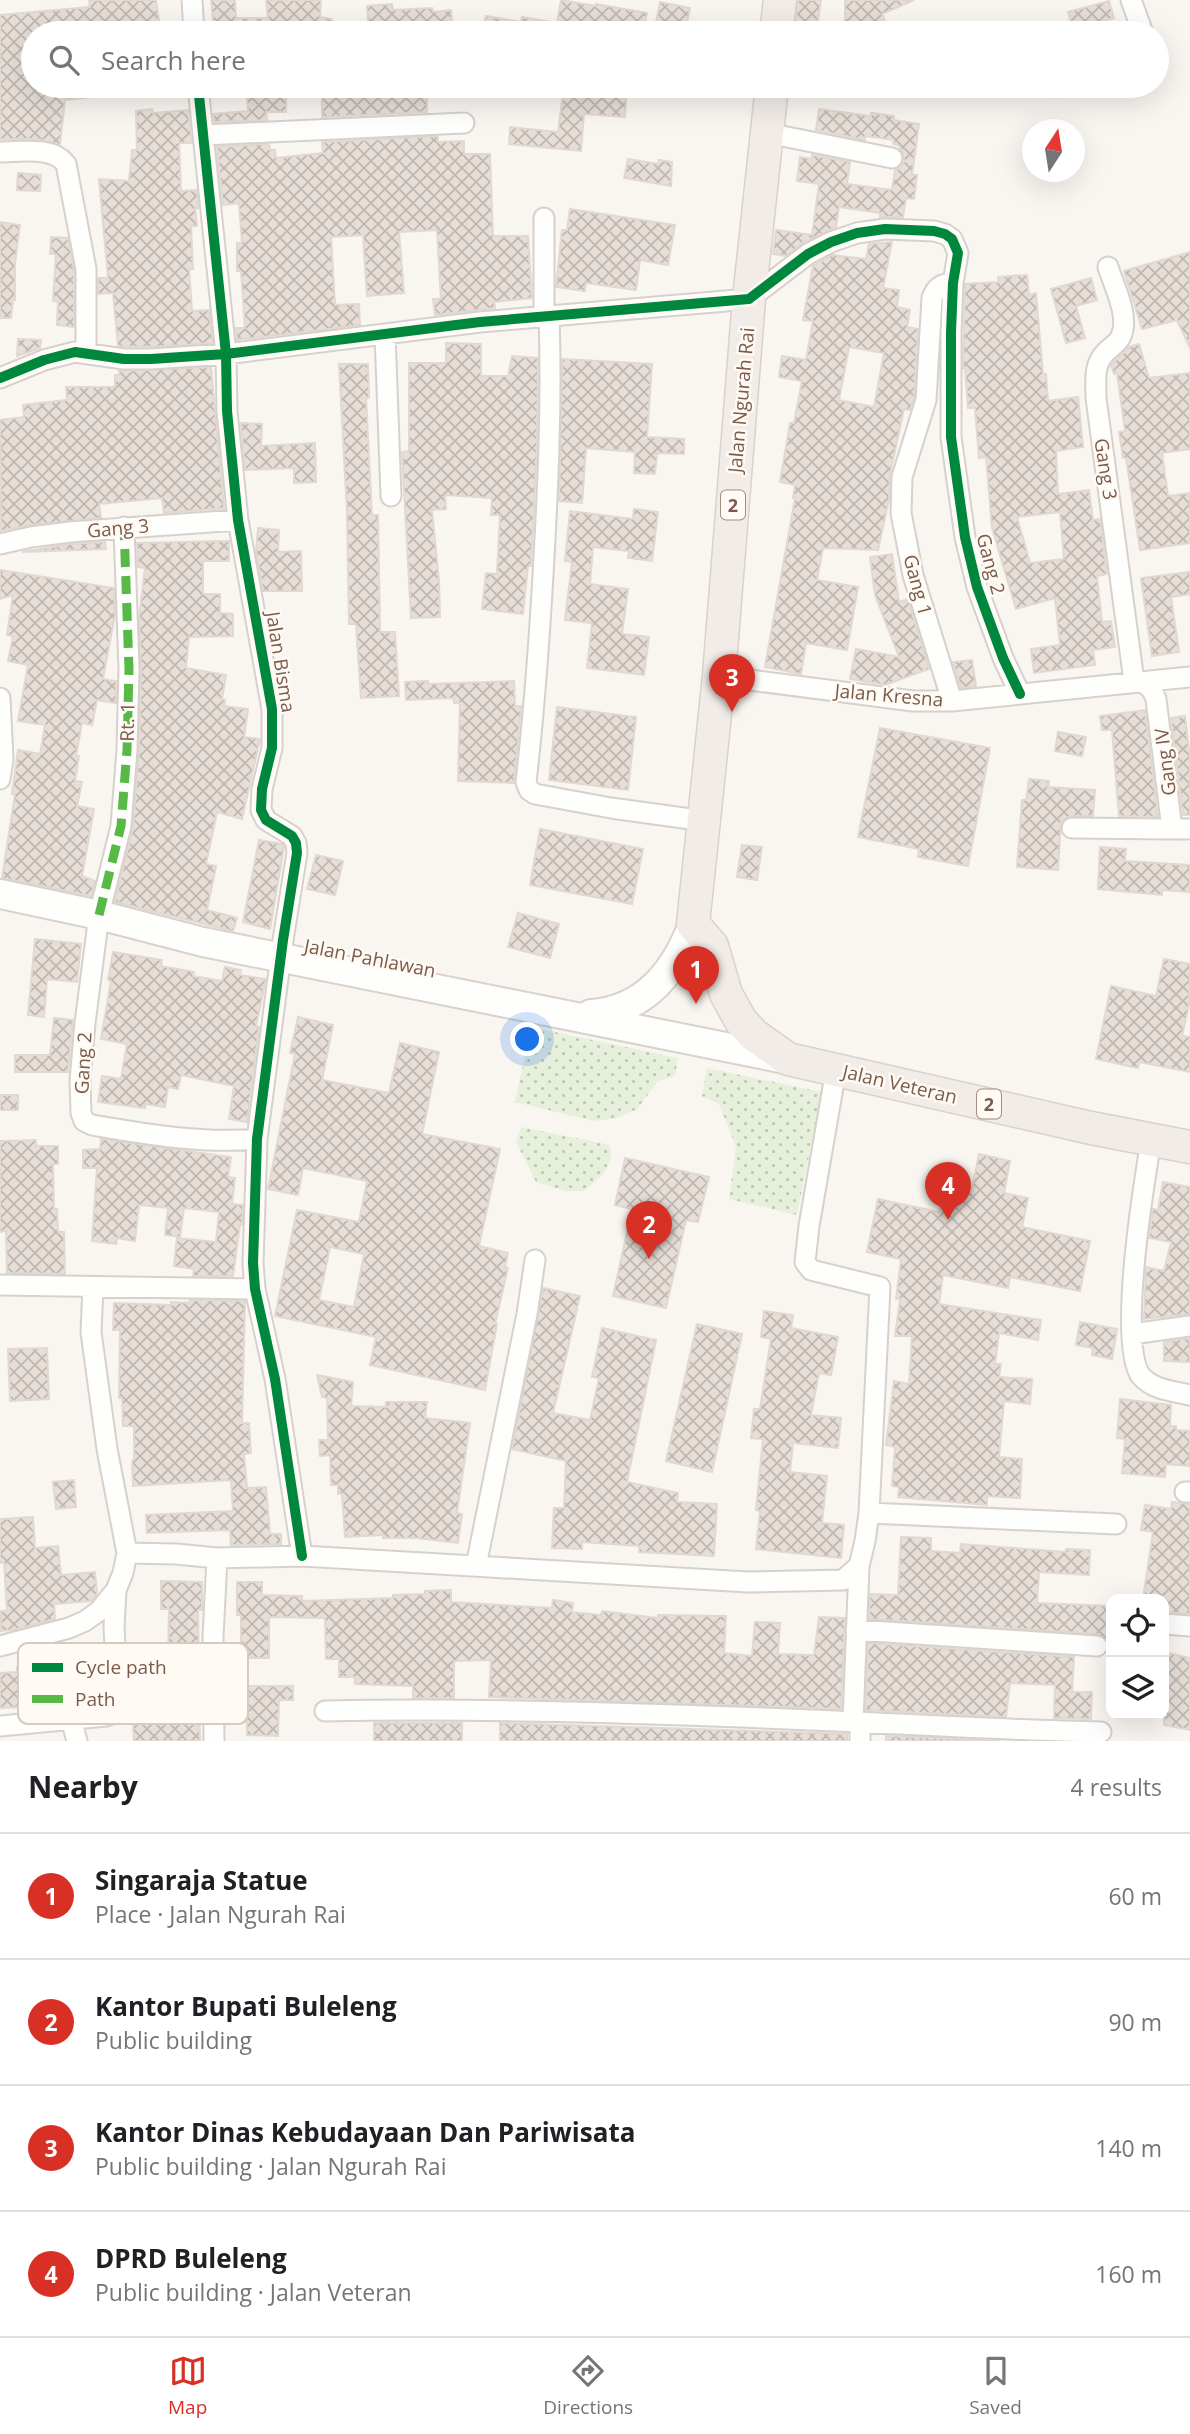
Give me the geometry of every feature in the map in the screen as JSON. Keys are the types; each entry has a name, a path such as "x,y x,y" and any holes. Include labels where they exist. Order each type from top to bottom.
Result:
{"highway":[{"path":"777,21 780,0"},
{"name":"Jalan Ngurah Rai","path":"693,924 719,676 749,299 771,98"},
{"name":"2","path":"693,924 712,946 726,995 741,1021 754,1035 788,1059"},
{"name":"Jalan Veteran","path":"788,1059 1190,1147"}],"main road":[{"name":"Jalan Pahlawan","path":"0,894 99,915 203,942 691,1039"},
{"name":"Jalan Ngurah Rai","path":"570,1015 608,1013 642,998 684,948 693,924"},
{"name":"Jalan Veteran","path":"691,1039 788,1059"}],"street":[{"path":"192,0 193,21"},
{"path":"1131,0 1139,21"},
{"name":"Jalan Bisma","path":"199,98 226,354 227,411 238,520 272,709 272,748 260,802 262,815 292,836 297,853 281,957"},
{"path":"203,135 464,123"},
{"path":"767,134 892,158"},
{"path":"0,152 53,154 66,164 86,269 86,352"},
{"path":"544,218 552,396 536,703 526,782 528,790 535,794 587,804 705,821"},
{"name":"Gang 2","path":"749,299 808,254 831,242 871,230 912,229 945,234 952,239 958,253 953,283 951,437 965,537 977,587 1003,658 1020,694"},
{"name":"Gang 3","path":"1108,267 1123,325 1121,337 1097,365 1096,398 1139,682"},
{"name":"Gang 1","path":"952,701 914,575 904,532 900,493 905,466 926,400 932,298 935,289 942,284 953,283"},
{"path":"0,378 44,360 75,352 124,359 226,354 547,315 749,299"},
{"path":"384,334 391,496"},
{"name":"Gang 3","path":"0,544 31,537 124,527 238,520"},
{"name":"Rt. 1","path":"99,915 121,826 127,750 129,668 124,527"},
{"name":"Jalan Kresna","path":"719,676 913,701 952,701 1190,677"},
{"name":"Gang IV","path":"1139,682 1152,690 1156,699 1181,829"},
{"path":"0,698 3,759 0,779"},
{"path":"1072,828 1181,829"},
{"name":"Gang 2","path":"99,915 80,1081 81,1113 84,1121 92,1125 155,1135 238,1141 257,1139"},
{"path":"281,957 257,1139 255,1289 275,1379 302,1556"},
{"path":"836,1070 804,1255 811,1270 880,1287 869,1513 859,1566 856,1630 858,1728"},
{"path":"1151,1140 1135,1269 1132,1334 1135,1364 1147,1381 1156,1388 1190,1395"},
{"path":"476,1566 535,1260"},
{"path":"0,1285 255,1289"},
{"path":"93,1287 91,1332 107,1449 127,1553 116,1590 115,1643"},
{"path":"1132,1334 1190,1326"},
{"path":"869,1513 1116,1524"},
{"path":"127,1553 217,1558 302,1556 748,1582 835,1581 851,1575 859,1566"},
{"path":"213,1643 217,1558"},
{"path":"0,1646 69,1628 85,1621 99,1611 116,1590"},
{"path":"1169,1624 1190,1626"},
{"path":"856,1630 1097,1646"},
{"path":"326,1711 495,1709 858,1728 1101,1732"},
{"path":"0,1726 20,1724"}],"green space":[{"path":"531,1027 678,1058 675,1076 658,1081 637,1109 617,1118 594,1121 515,1102"},
{"path":"707,1068 822,1092 797,1215 729,1199 736,1147 719,1104 702,1096"},
{"path":"521,1127 610,1145 608,1166 584,1191 565,1191 536,1182 516,1142"}],"building":[{"path":"89,0 156,0 159,21 21,21 21,98 82,98 65,100 60,145 37,139 0,139 0,15 90,7"},
{"path":"211,0 235,0 236,18 268,18 266,0 321,0 320,17 332,19 332,21 213,21"},
{"path":"561,0 647,13 645,21 557,21"},
{"path":"798,0 821,0 818,21 795,21"},
{"path":"845,0 914,0 882,14 885,21 845,21"},
{"path":"1109,1 1114,18 1103,21 1071,21 1068,12"},
{"path":"660,2 690,8 687,21 656,21"},
{"path":"392,4 393,10 451,10 452,21 368,21 367,6"},
{"path":"486,16 515,21 485,21"},
{"path":"522,17 545,21 521,21"},
{"path":"247,98 286,98 286,112 266,112 267,120 214,122 213,114 248,111"},
{"path":"322,98 427,98 427,112 322,117"},
{"path":"562,98 626,98 625,117 584,114 581,151 509,144 510,127 558,132"},
{"path":"152,109 153,113 188,110 192,143 179,143 181,191 197,190 197,226 191,226 193,269 189,269 192,311 209,310 213,343 118,346 113,293 98,294 98,278 108,278 99,179 129,181 132,150 137,150 136,111"},
{"path":"819,109 871,116 871,113 894,116 894,120 919,124 912,175 917,175 914,199 906,198 903,217 880,217 880,213 839,207 836,227 802,243 786,256 773,254 776,230 812,235 819,184 797,181 800,157 812,159 812,155 850,162 847,184 892,190 895,170 901,167 904,161 898,145 893,144 894,140 865,136 865,140 816,130"},
{"path":"438,136 438,142 464,141 464,154 490,154 493,236 528,236 532,298 494,302 495,308 435,315 433,299 441,299 437,230 399,232 404,293 367,296 363,235 331,237 335,305 359,304 360,325 237,340 236,328 245,328 241,271 237,271 237,243 242,243 239,203 223,205 217,147 269,144 270,150 275,150 276,158 323,153 322,142"},
{"path":"628,159 658,164 659,160 672,162 671,186 624,178"},
{"path":"18,173 41,175 40,191 17,190"},
{"path":"570,209 675,225 668,265 640,260 636,290 586,283 585,291 556,287 562,230 567,230"},
{"path":"0,222 20,225 15,263 15,300 11,318 0,318"},
{"path":"51,237 68,238 74,270 74,327 57,325 58,302 53,301 56,254 50,254"},
{"path":"892,242 883,288 899,290 897,307 910,310 907,327 918,329 914,398 910,410 904,409 878,550 823,548 817,580 858,587 847,650 806,643 801,674 765,667 795,498 795,485 780,482 790,423 794,423 802,381 779,377 782,356 806,360 813,321 803,320 813,266 832,255 866,259 869,244","holes":["849,347 884,353 874,407 839,400"]},
{"path":"1190,252 1190,348 1177,320 1142,329 1124,271"},
{"path":"1027,275 1029,295 1036,293 1048,401 1078,397 1083,447 1056,451 1058,494 1089,490 1093,520 1100,519 1107,574 1097,576 1102,622 1111,621 1115,647 1093,650 1095,665 1034,673 1031,649 1060,645 1055,598 1016,609 992,528 986,457 979,458 975,408 968,408 963,368 965,284 999,282 998,277","holes":["1060,512 1064,559 1030,563 1017,517"]},
{"path":"1091,278 1097,300 1076,306 1085,338 1066,343 1051,289"},
{"path":"18,339 41,340 40,348 17,356"},
{"path":"446,343 481,344 481,376 508,376 512,356 538,358 531,566 528,566 523,614 482,609 486,573 497,574 500,515 491,515 492,498 445,495 446,509 432,510 440,617 411,618 402,452 409,451 409,363 446,363"},
{"path":"1139,344 1149,378 1190,373 1190,449 1162,453 1168,496 1190,493 1190,543 1140,550 1126,458 1123,458 1119,432 1125,431 1117,373 1114,374 1111,365 1129,347"},
{"path":"562,359 652,364 647,437 684,439 684,454 657,453 655,474 634,473 635,452 586,448 582,503 559,501"},
{"path":"339,364 368,364 369,398 366,398 372,515 378,515 380,632 395,632 399,696 361,698 356,624 349,624 347,512"},
{"path":"211,367 224,508 164,513 162,498 99,504 101,518 29,525 1,531 0,420 24,417 23,405 67,400 66,387 115,387 115,375 120,375 119,371"},
{"path":"241,423 262,424 261,446 315,443 316,482 294,483 294,468 245,470"},
{"path":"634,509 658,512 652,561 628,558 629,551 593,547 590,584 628,589 622,634 649,637 644,675 587,668 592,623 565,620 572,562 565,561 570,511 633,519"},
{"path":"258,528 279,530 278,552 301,551 302,591 263,591 256,552"},
{"path":"229,541 229,561 203,561 203,594 220,594 220,613 233,614 233,636 189,637 186,668 226,675 222,699 225,700 224,706 248,709 244,737 260,739 242,819 217,812 206,864 216,866 207,910 237,918 233,931 115,902 133,827 139,751 139,618 145,568 138,567 137,543"},
{"path":"105,542 106,549 22,552 71,544"},
{"path":"892,554 899,602 908,599 929,669 885,685 850,679 856,649 899,657 875,595 870,557"},
{"path":"0,570 114,588 115,615 103,679 116,681 116,703 97,700 92,725 82,723 76,756 79,756 75,781 82,782 77,806 94,809 82,876 95,881 91,896 2,878 15,794 12,794 18,750 40,754 45,725 18,721 28,665 8,661 13,636 7,635 13,595 0,599"},
{"path":"1190,572 1190,594 1171,597 1179,652 1152,656 1141,578"},
{"path":"972,660 976,686 961,688 953,662"},
{"path":"428,681 428,684 514,681 515,706 521,708 514,783 458,781 460,703 454,703 454,698 406,700 405,682"},
{"path":"557,707 636,717 628,790 549,780"},
{"path":"1145,710 1158,817 1119,816 1112,730 1102,730 1100,716"},
{"path":"1185,716 1190,759 1190,815 1183,815 1171,718"},
{"path":"880,728 990,748 968,866 918,857 919,849 858,837"},
{"path":"1058,732 1086,737 1082,756 1055,751"},
{"path":"1029,779 1049,781 1048,787 1095,790 1093,816 1071,816 1061,821 1058,870 1017,867 1022,800 1026,800"},
{"path":"540,829 643,849 632,904 530,885"},
{"path":"259,840 282,844 284,847 270,929 243,922"},
{"path":"742,845 762,847 757,880 737,877"},
{"path":"1100,847 1126,849 1125,861 1190,865 1190,892 1162,890 1162,895 1098,889"},
{"path":"316,855 343,861 335,895 307,889"},
{"path":"518,913 559,924 550,958 508,947"},
{"path":"35,939 81,944 77,982 47,979 44,1017 28,1015"},
{"path":"113,952 162,960 161,966 194,972 193,976 222,981 225,967 241,970 240,975 266,979 256,1026 259,1027 247,1122 229,1119 234,1086 181,1075 178,1089 168,1087 165,1107 145,1104 145,1108 98,1102 102,1076 121,1079 127,1044 101,1039"},
{"path":"1164,959 1190,964 1189,1005 1182,1036 1190,1037 1190,1072 1139,1062 1138,1068 1096,1059 1111,986 1156,996"},
{"path":"298,1017 333,1025 322,1080 389,1093 400,1043 439,1052 422,1134 500,1149 479,1246 508,1253 505,1267 508,1268 495,1324 485,1390 370,1365 376,1337 275,1316 297,1210 359,1222 367,1181 303,1168 298,1195 268,1189 295,1054 290,1053","holes":["330,1247 364,1254 354,1307 319,1300"]},
{"path":"54,1018 73,1020 68,1072 15,1072 15,1055 50,1055"},
{"path":"0,1095 18,1095 18,1110 0,1110"},
{"path":"101,1139 231,1157 228,1177 235,1178 232,1204 243,1205 233,1276 193,1276 194,1269 174,1266 177,1238 216,1242 219,1212 184,1208 180,1237 165,1235 168,1208 139,1205 135,1241 117,1238 116,1244 92,1241 97,1168 83,1168 83,1150 100,1149"},
{"path":"36,1140 36,1146 58,1146 58,1164 53,1164 54,1209 57,1209 58,1232 64,1232 65,1274 7,1273 6,1231 0,1232 0,1141"},
{"path":"979,1154 1010,1161 1004,1193 1028,1198 1022,1227 1090,1241 1080,1291 1010,1277 1008,1288 943,1275 939,1304 1041,1320 1038,1340 999,1333 995,1364 1001,1364 999,1377 1032,1379 1030,1404 1004,1401 999,1457 1022,1459 1020,1498 987,1496 987,1505 898,1497 899,1487 892,1486 895,1447 886,1445 894,1381 909,1384 912,1336 895,1336 900,1299 896,1299 901,1259 867,1252 878,1199 939,1212 945,1182 972,1188"},
{"path":"625,1158 709,1177 698,1222 686,1220 666,1308 613,1296 632,1209 615,1205"},
{"path":"1163,1182 1190,1187 1190,1314 1144,1319 1146,1267 1164,1271 1171,1242 1149,1238 1153,1209 1158,1210"},
{"path":"543,1288 580,1296 553,1413 590,1420 599,1378 592,1377 602,1328 656,1340 627,1482 678,1493 677,1502 717,1504 714,1556 639,1552 639,1546 582,1542 582,1549 552,1548 554,1508 564,1508 566,1461 512,1449"},
{"path":"190,1300 245,1301 242,1423 249,1423 251,1453 244,1454 247,1488 266,1487 270,1534 281,1534 281,1544 231,1545 230,1530 147,1533 146,1515 233,1511 231,1480 133,1486 134,1426 123,1426 122,1398 119,1398 120,1330 113,1330 114,1303 171,1305 171,1302 189,1303"},
{"path":"764,1311 793,1315 791,1328 838,1337 831,1375 819,1373 811,1415 841,1418 838,1448 793,1443 790,1472 827,1476 822,1523 844,1525 841,1558 756,1549 760,1511 756,1510 763,1439 751,1438 754,1409 760,1409 771,1339 761,1337"},
{"path":"1080,1322 1117,1329 1112,1359 1092,1355 1093,1348 1076,1345"},
{"path":"697,1324 742,1334 712,1472 666,1461"},
{"path":"1190,1338 1190,1362 1164,1361 1164,1342"},
{"path":"47,1348 49,1399 10,1401 8,1349"},
{"path":"317,1375 353,1382 351,1406 386,1407 386,1402 427,1402 425,1418 470,1423 457,1513 462,1514 458,1543 417,1538 383,1538 383,1535 345,1537 342,1494 338,1494 338,1485 331,1485 330,1455 320,1456 319,1440 328,1440 327,1398 322,1397"},
{"path":"1120,1399 1171,1405 1170,1426 1176,1426 1176,1430 1190,1431 1190,1466 1166,1464 1165,1477 1122,1473 1125,1439 1117,1438"},
{"path":"74,1480 76,1507 56,1509 53,1482"},
{"path":"1172,1502 1190,1504 1190,1614 1169,1612 1169,1594 1144,1594 1153,1532 1141,1530 1145,1505 1171,1509"},
{"path":"33,1517 35,1548 58,1546 61,1575 95,1572 97,1594 91,1601 54,1604 55,1619 1,1631 1,1611 7,1611 4,1562 0,1563 0,1519"},
{"path":"901,1537 931,1538 931,1551 960,1553 961,1544 1066,1552 1066,1549 1090,1550 1089,1575 1039,1572 1037,1603 1106,1606 1106,1640 1098,1634 869,1619 870,1594 898,1595"},
{"path":"161,1581 202,1582 202,1610 198,1610 199,1643 168,1643 169,1609 161,1609"},
{"path":"237,1582 262,1582 262,1595 302,1596 302,1601 393,1598 393,1595 451,1590 451,1602 552,1608 553,1600 573,1603 572,1612 601,1615 602,1611 658,1618 658,1615 726,1616 724,1653 752,1656 755,1622 780,1623 778,1654 814,1655 819,1617 845,1618 841,1709 489,1697 491,1660 454,1661 454,1698 413,1698 413,1686 355,1684 355,1677 339,1677 339,1659 326,1659 325,1618 269,1617 269,1658 248,1658 248,1643 241,1643 241,1615 237,1615"},
{"path":"868,1643 1074,1657 1072,1692 1092,1692 1091,1719 1054,1718 1055,1685 1010,1683 1006,1717 866,1710"},
{"path":"1169,1653 1190,1658 1190,1730 1164,1725 1164,1720 1169,1720"},
{"path":"17,1667 18,1707 0,1708 0,1673 17,1672"},
{"path":"248,1686 293,1686 293,1700 279,1700 278,1736 247,1735"},
{"path":"374,1723 462,1723 462,1741 374,1741"},
{"path":"500,1723 847,1734 847,1741 500,1741"},
{"path":"133,1724 200,1724 200,1741 134,1741"},
{"path":"886,1736 944,1738 1000,1741 886,1741"}],"marked path":[{"path":"99,915 121,826 127,750 129,669 124,527"}],"cycle path":[{"path":"199,98 226,354 227,411 238,520 272,709 272,748 262,789 261,810 266,820 292,836 297,853 257,1139 253,1263 255,1289 275,1379 302,1556"},
{"path":"0,378 44,360 75,352 124,359 226,354 480,322 749,299 808,254 857,233 885,229 945,234 952,239 958,253 953,283 951,332 951,437 965,537 977,587 1003,658 1020,694"}],"place":[{"name":"Kantor Dinas Kebudayaan Dan Pariwisata","path":"732,712"},
{"name":"Singaraja Statue","path":"696,1004"},
{"name":"DPRD Buleleng","path":"948,1220"},
{"name":"Kantor Bupati Buleleng","path":"649,1259"}]}
